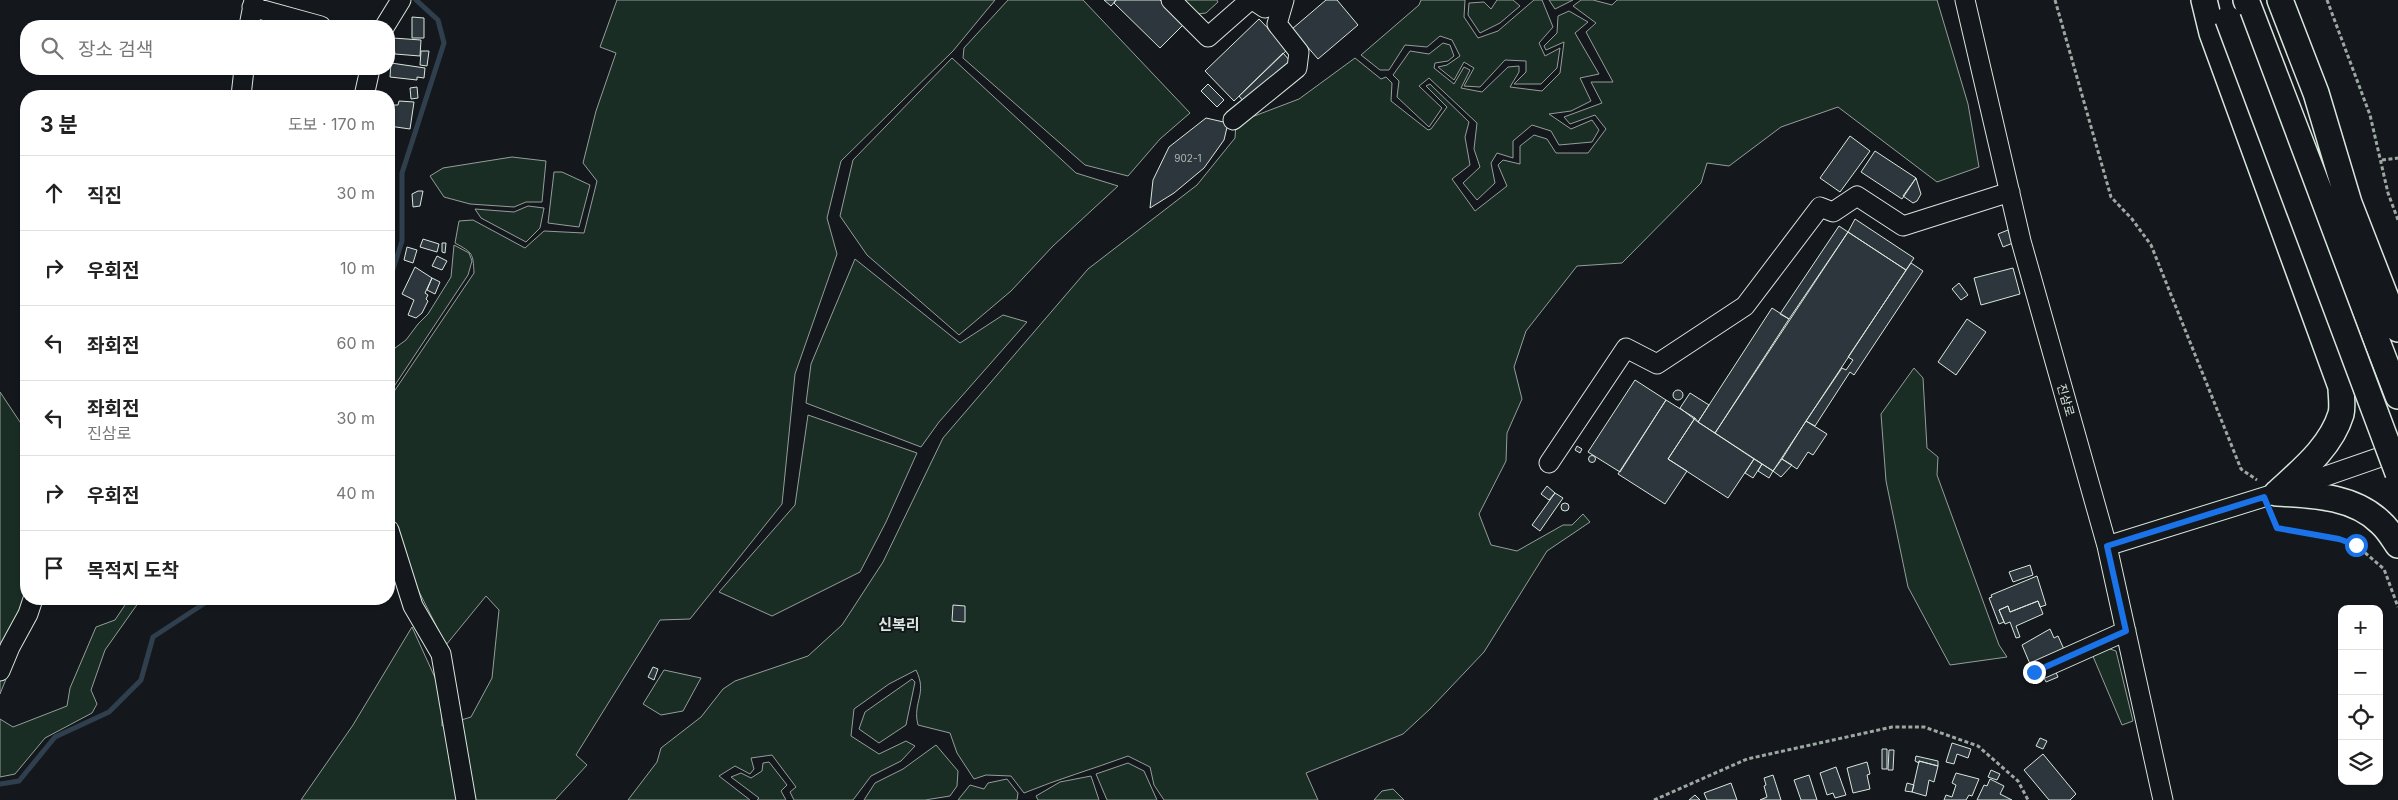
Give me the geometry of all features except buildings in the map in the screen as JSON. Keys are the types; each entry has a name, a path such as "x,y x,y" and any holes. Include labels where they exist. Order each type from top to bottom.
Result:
{"main road":[{"path":"2204,0 2212,33 2341,387 2342,413 2328,441 2308,464 2271,495"},
{"path":"2280,0 2316,93 2349,203 2398,329"},
{"path":"2237,7 2398,396"},
{"path":"2237,7 2398,473"},
{"path":"2271,495 2320,495 2350,503 2381,522 2398,545"}],"street":[{"path":"389,20 401,0"},
{"path":"1171,0 1208,37 1252,0 1265,8 1274,0"},
{"path":"1233,120 1297,68 1299,52 1277,24 1284,0"},
{"name":"진삼로","path":"1965,0 2021,241 2107,546 2163,800"},
{"path":"250,20 253,4 302,20"},
{"path":"241,90 243,75"},
{"path":"365,90 369,75"},
{"path":"1549,463 1626,348 1657,364 1745,306 1820,208 1833,212 1857,196 1903,226 2010,192"},
{"path":"2107,546 2271,495 2398,451"},
{"path":"395,549 413,606 440,654 466,800"},
{"path":"0,671 31,605"},
{"path":"2034,672 2126,631"}],"path":[{"path":"2054,0 2111,197 2132,218 2151,245 2241,469 2257,480 2271,495 2277,528 2339,539 2356,545 2384,569 2398,607"},
{"path":"2327,0 2370,115 2382,160 2388,193 2398,220"},
{"path":"2382,160 2398,159"},
{"path":"1654,800 1747,759 1892,727 1924,727 1978,746 2018,781 2028,800"}],"green space":[{"path":"617,0 995,0 953,51 841,161 827,218 837,254 795,374 782,504 690,619 660,620 576,755 587,765 555,800 301,800 353,725 412,627 442,693 442,726 471,717 492,678 499,610 486,596 446,645 403,560 395,529 395,390 474,273 471,254 455,243 459,221 473,220 525,248 544,231 584,233 597,181 583,163 596,111 616,53 600,47"},
{"path":"1008,0 1083,0 1190,113 1160,139 1128,176 1085,165 963,58 964,48"},
{"path":"1183,0 1217,0 1218,2 1206,13 1197,14"},
{"path":"1421,0 1465,0 1464,17 1478,38 1498,31 1534,0 1542,0 1553,27 1539,43 1545,56 1560,48 1557,68 1541,84 1514,84 1526,72 1526,61 1505,60 1480,87 1464,86 1474,68 1464,62 1454,80 1438,67 1447,65 1460,56 1452,40 1440,36 1427,47 1405,45 1389,70 1380,70 1361,55 1419,5"},
{"path":"1497,0 1513,0 1520,6 1500,23 1480,33 1468,15 1469,3 1484,2 1491,9"},
{"path":"1549,0 1573,0 1555,9"},
{"path":"1581,0 1593,0 1612,5 1617,0 1937,0 1968,104 1979,167 1937,182 1838,107 1781,127 1729,166 1707,163 1701,183 1622,263 1577,266 1526,331 1514,367 1522,399 1507,433 1506,461 1479,514 1491,545 1517,551 1563,525 1572,525 1583,514 1590,522 1547,551 1484,652 1430,709 1403,734 1306,773 1318,800 1164,800 1154,785 1150,767 1128,756 1024,793 1011,776 986,775 974,779 957,753 950,733 918,725 917,710 921,685 916,670 889,684 854,709 851,736 879,754 906,741 915,746 901,761 871,776 853,800 794,800 790,792 796,787 772,755 751,758 754,769 750,774 735,766 719,776 750,800 628,800 657,762 661,748 701,717 723,689 735,681 808,656 842,625 883,562 943,438 1088,269 1197,185 1235,138 1236,123 1299,99 1355,58 1381,79 1386,77 1392,83 1391,101 1428,130 1431,129 1447,107 1426,86 1430,84 1469,122 1465,137 1470,165 1452,179 1475,211 1507,186 1498,165 1503,160 1520,164 1520,146 1534,135 1547,139 1556,153 1588,153 1606,129 1595,115 1570,124 1564,117 1602,103 1591,82 1613,82 1586,32 1596,23 1573,6"},
{"path":"1569,11 1588,22 1575,33 1599,74 1580,78 1591,101 1571,111 1549,114 1571,129 1592,120 1599,130 1592,142 1559,145 1551,131 1532,125 1513,141 1513,158 1497,153 1491,163 1495,183 1477,200 1463,183 1480,167 1474,149 1477,123 1429,78 1419,86 1442,108 1429,127 1397,97 1399,81 1393,75 1410,51 1429,54 1443,43 1450,45 1454,56 1448,61 1435,63 1434,68 1454,84 1464,67 1470,70 1461,88 1482,92 1508,67 1519,66 1519,72 1510,87 1542,91 1560,73 1564,42 1546,50 1544,46 1557,33 1558,16"},
{"path":"952,58 1076,173 1118,186 1053,246 1011,291 959,335 867,255 840,216 853,160"},
{"path":"512,157 546,161 542,202 526,202 514,207 470,204 444,197 430,176 443,168"},
{"path":"554,172 562,172 590,185 579,227 548,223"},
{"path":"528,206 544,208 540,228 526,242 481,218 475,209 514,212"},
{"path":"454,245 469,253 472,261 468,275 395,385 395,348 406,340 428,314 451,277"},
{"path":"855,259 960,343 1003,315 1027,322 939,422 921,447 806,403 811,364"},
{"path":"1914,368 1923,378 1927,448 1938,457 1937,475 1999,645 2007,657 1950,665 1908,587 1886,481 1881,414"},
{"path":"0,392 20,422 20,605 29,605 33,612 0,694"},
{"path":"808,415 917,453 886,522 860,572 772,616 719,592 795,505"},
{"path":"125,605 137,605 105,650 91,690 97,704 92,713 45,738 15,774 0,777 0,719 13,727 67,706 70,688 96,627 115,620"},
{"path":"2107,648 2116,651 2133,721 2122,725 2092,654"},
{"path":"664,670 701,678 683,711 661,715 643,704"},
{"path":"912,679 915,682 906,725 879,743 859,729 865,712"},
{"path":"936,745 958,771 957,786 950,796 925,800 864,800 875,783 903,769"},
{"path":"769,762 787,785 781,791 786,800 757,800 759,798 731,777 741,773 751,778 762,771 763,763"},
{"path":"1128,763 1144,771 1157,800 1107,800 1096,774"},
{"path":"1091,776 1099,800 1038,800 1036,796 1060,782"},
{"path":"1007,779 1018,793 1017,800 958,800 970,785 984,789 988,783"},
{"path":"1393,789 1404,800 1374,800 1382,791"}],"waterway":[{"path":"395,263 402,241 402,173 444,43 438,20 416,0"},
{"path":"0,784 19,781 55,737 109,712 141,680 153,637 202,605"}],"district":[{"name":"신복리","path":"899,624"}],"route":[{"path":"2034,672 2126,631 2107,546 2264,497 2277,528 2312,536 2339,539 2356,545"}]}
